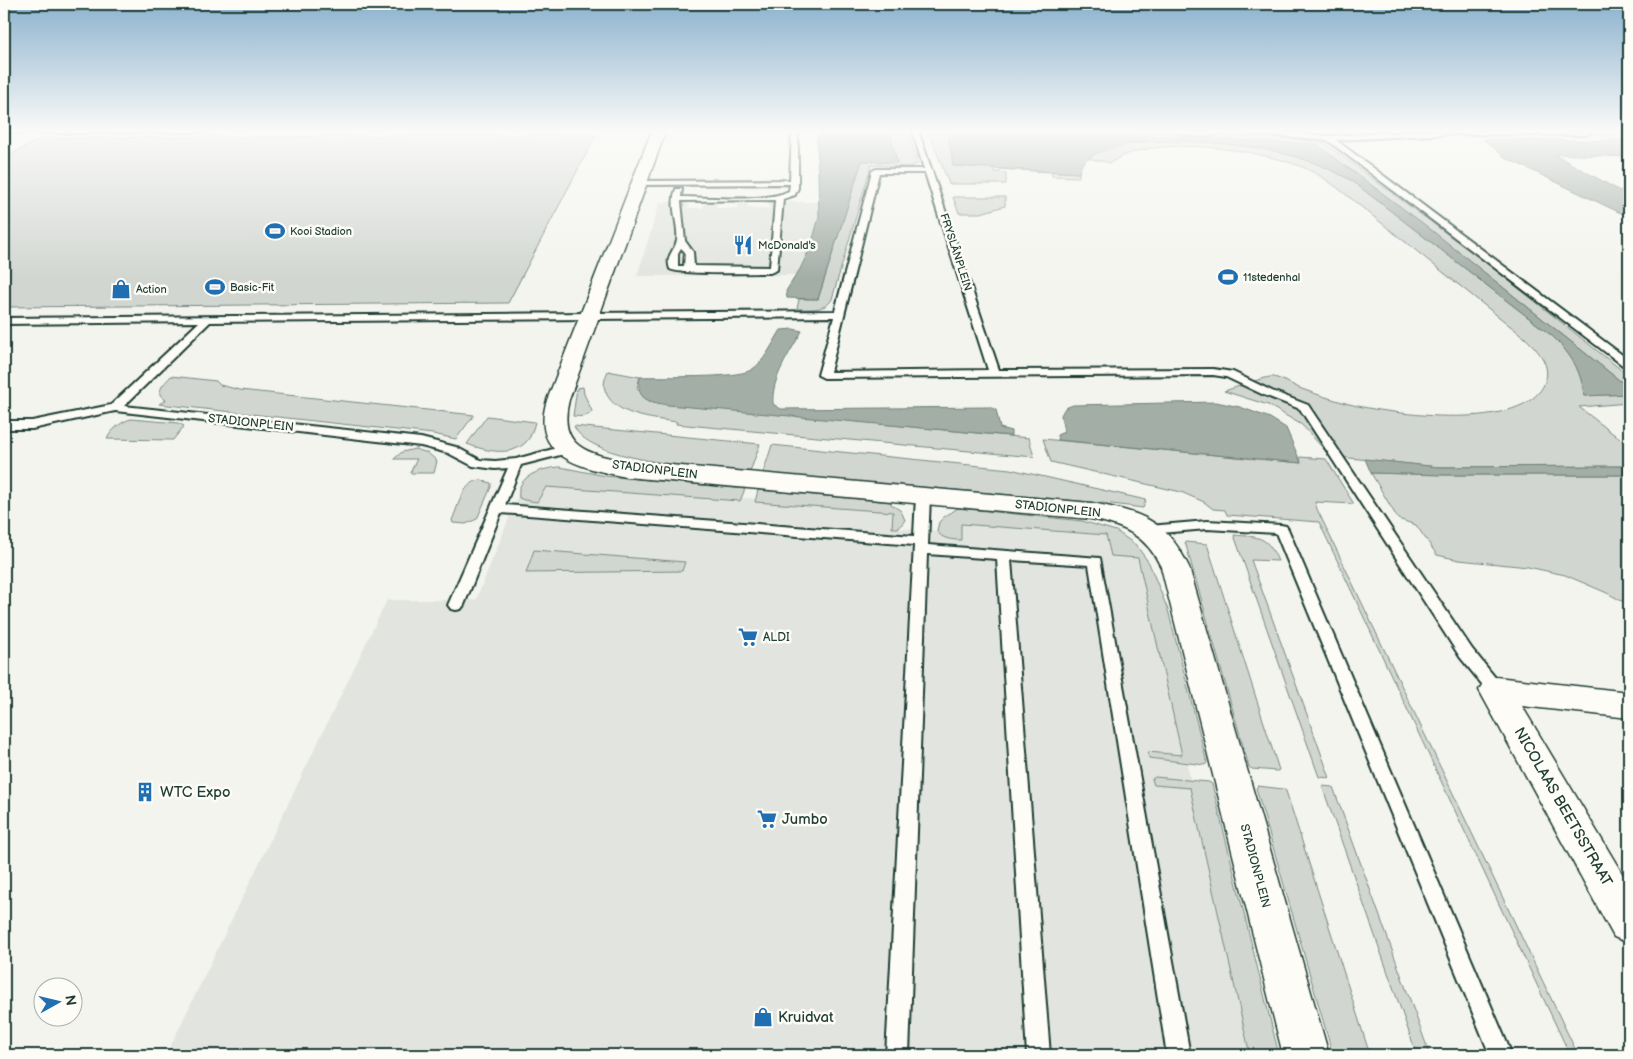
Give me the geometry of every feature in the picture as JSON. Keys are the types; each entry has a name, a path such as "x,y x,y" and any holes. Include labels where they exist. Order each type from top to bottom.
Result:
{"street":[{"name":"STADIONPLEIN","path":"641,179 555,409 554,427 556,435 568,449 585,459 635,469 1091,511 1114,515 1149,530 1170,552 1175,567 1306,1055"},
{"path":"1496,690 1629,705"},
{"name":"NICOLAAS BEETSSTRAAT","path":"1496,690 1629,923"}],"lane":[{"path":"874,179 824,375 1213,372 1229,374 1268,393 1304,407 1466,653 1496,690"},
{"name":"FRYSLÂNPLEIN","path":"931,179 996,374"},
{"path":"1384,179 1629,365"},
{"path":"640,183 794,182 794,190 791,194 779,198 677,199"},
{"path":"681,183 677,199 681,241 689,252 689,267 697,270"},
{"path":"681,241 674,252 673,267 680,270 737,274 770,270 774,268 779,198"},
{"path":"4,321 839,314"},
{"path":"4,425 32,425 115,408 207,320"},
{"name":"STADIONPLEIN","path":"115,408 422,442 452,450 477,462 495,465 516,463 568,449"},
{"path":"456,605 516,463"},
{"path":"897,1055 923,496"},
{"path":"497,509 921,545 1004,555 1095,561 1179,1055"},
{"path":"1149,530 1207,525 1281,529 1501,1055"},
{"path":"1004,555 1038,1055"}],"shaded area":[{"name":"Kooi Stadion","path":"4,179 573,179 508,303 4,307"},
{"path":"818,179 856,179 818,299 787,298 786,291 800,269 811,246 819,217"},
{"path":"856,179 867,179 832,299 826,306 812,309 797,309 799,299 818,299"},
{"path":"947,179 1006,179 1006,184 949,184"},
{"path":"1326,179 1352,181 1551,335 1574,362 1581,378 1584,396 1629,394 1629,403 1579,407 1629,446 1629,466 1438,467 1330,456 1302,425 1268,405 1224,391 1274,377 1299,388 1349,404 1394,412 1455,416 1485,414 1512,409 1533,398 1545,382 1547,375 1545,363 1538,351 1524,337"},
{"path":"1349,179 1364,179 1425,225 1629,388 1629,394 1584,396 1581,378 1574,362 1551,335"},
{"path":"1364,179 1373,179 1493,268 1629,376 1629,388 1425,225"},
{"path":"1551,179 1599,179 1629,196 1629,217"},
{"path":"953,197 1005,197 1005,206 981,213 959,213"},
{"path":"660,202 689,202 688,208 703,208 704,202 716,202 716,208 738,208 739,202 748,202 748,208 769,208 769,202 819,202 819,217 811,246 796,275 637,276"},
{"path":"793,329 802,331 782,366 773,394 773,404 781,409 990,407 996,410 1000,428 1011,431 1011,436 668,405 649,401 640,391 640,377 715,376 743,373 751,370 764,357 781,330"},
{"path":"608,371 640,377 637,388 650,402 1029,438 1034,457 676,424 677,422 634,414 614,404 604,386"},
{"path":"171,376 216,381 220,385 240,390 474,415 456,439 433,434 159,404 166,400 160,395 160,392"},
{"path":"583,387 584,394 592,411 587,415 573,416 577,388"},
{"path":"1216,402 1240,407 1270,418 1286,428 1301,463 1058,440 1057,435 1064,432 1061,415 1065,408 1073,405"},
{"path":"487,416 535,422 530,437 524,444 509,451 492,451 467,444"},
{"path":"131,419 178,423 184,426 173,440 107,439 117,426"},
{"path":"574,426 760,444 750,472 682,465 627,456 603,448 584,438"},
{"path":"1043,439 1301,463 1300,457 1326,459 1354,504 1315,502 1317,509 1578,1055 1570,1055 1319,522 1227,515 1225,510 1213,509 1204,502 1181,492 1051,462"},
{"path":"772,445 1010,469 1146,500 1143,508 763,473"},
{"path":"415,449 428,453 437,461 434,473 410,473 417,459 394,459 402,452"},
{"path":"1365,459 1439,467 1629,466 1629,475 1371,473"},
{"path":"560,467 606,476 745,489 740,501 546,487 537,502 519,498 521,484 526,478 539,471"},
{"path":"1371,473 1629,475 1629,605 1607,593 1565,575 1528,567 1459,560 1437,555 1416,525 1398,519"},
{"path":"480,480 491,483 491,487 477,519 466,524 453,523 452,520 465,490 469,485"},
{"path":"523,483 897,508 896,528 957,532 957,520 1110,531 1140,557 1253,1055 166,1055 387,600 476,600"},
{"path":"758,490 891,502 901,511 905,520 899,528 892,528 893,512 755,502"},
{"path":"958,508 1082,521 1116,531 1136,545 1149,563 1168,610 1207,763 1205,765 1149,758 1148,752 1182,755 1138,558 1111,556 1106,535 961,524 961,540 950,539 939,534 937,531 939,522"},
{"path":"1234,535 1262,539 1270,547 1278,561 1251,560 1330,778 1319,777"},
{"path":"1185,542 1207,544 1279,770 1277,771 1252,769 1249,767"},
{"path":"534,550 685,562 682,571 526,573"},
{"path":"1155,777 1209,782 1212,784 1279,1055 1250,1055 1190,788 1154,785 1152,779"},
{"path":"1258,786 1286,791 1370,1055 1333,1055 1256,788"},
{"path":"1322,786 1333,787 1430,1055 1417,1055"}],"place":[{"name":"Kooi Stadion","path":"275,231"},
{"name":"McDonald's","path":"743,245"},
{"name":"11stedenhal","path":"1228,277"},
{"name":"Basic-Fit","path":"215,287"},
{"name":"Action","path":"121,289"},
{"name":"ALDI","path":"748,637"},
{"name":"WTC Expo","path":"145,792"},
{"name":"Jumbo","path":"767,819"},
{"name":"Kruidvat","path":"763,1017"}]}
